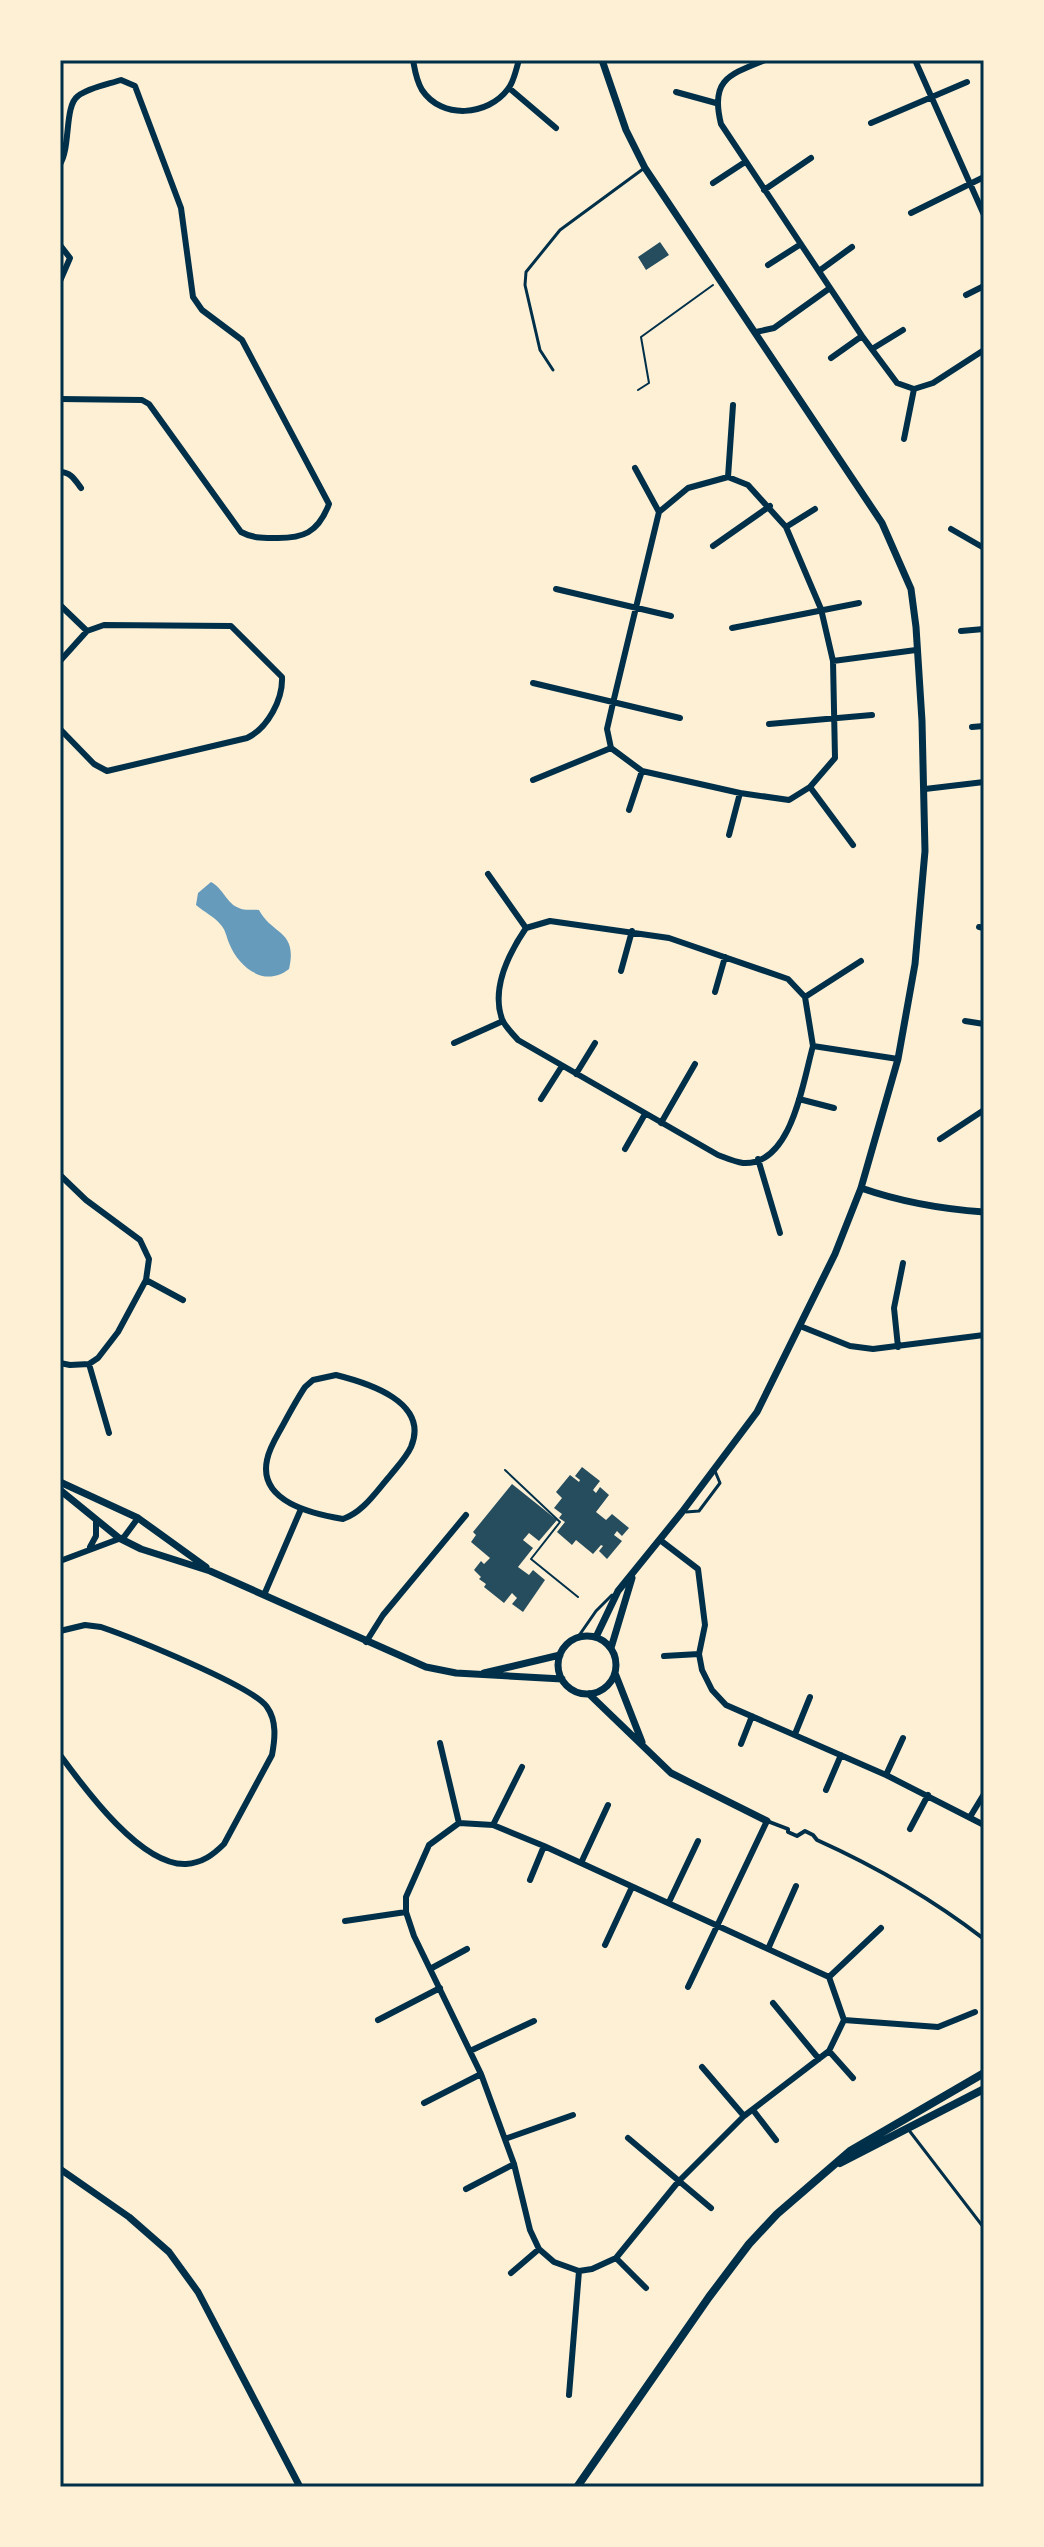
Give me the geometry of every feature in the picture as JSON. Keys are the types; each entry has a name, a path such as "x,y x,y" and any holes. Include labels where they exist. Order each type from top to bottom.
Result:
{"main road":[{"path":"577,2487 749,2244 777,2214 850,2151 984,2073"},
{"path":"832,2166 984,2089"},
{"path":"902,2120 907,2129"}],"street":[{"path":"413,60 416,77 424,92 438,104 469,112 490,106 509,88 519,60"},
{"path":"596,1637 618,1591 757,1412 835,1254 861,1188 898,1059 915,964 925,851 925,789 911,589 882,523 645,168 626,130 602,60"},
{"path":"765,60 730,76 721,86 716,103 721,124 862,336 897,383 914,389 933,383 984,350"},
{"path":"915,60 984,215"},
{"path":"60,164 65,156 72,105 77,96 121,80 135,86 181,208 193,297 202,310 242,340 329,504 322,521 298,539 251,537 241,532 149,404 142,400 60,399"},
{"path":"871,123 967,82"},
{"path":"509,88 556,128"},
{"path":"676,92 716,103"},
{"path":"764,190 811,158"},
{"path":"713,183 745,162"},
{"path":"911,213 984,177"},
{"path":"768,265 801,244"},
{"path":"60,245 70,258 60,281"},
{"path":"819,271 852,247"},
{"path":"966,295 984,286"},
{"path":"756,332 774,328 830,288"},
{"path":"872,349 903,330"},
{"path":"831,358 862,336"},
{"path":"904,439 914,389"},
{"path":"728,477 733,405"},
{"path":"635,468 659,512"},
{"path":"60,472 67,472 81,488"},
{"path":"728,477 748,485 786,527 821,609 833,661 835,758 810,787 789,800 740,793 642,771 611,748 607,729 659,512 688,488 728,477"},
{"path":"713,546 770,506"},
{"path":"786,527 815,509"},
{"path":"951,529 984,548"},
{"path":"556,589 671,616"},
{"path":"732,628 859,603"},
{"path":"60,605 87,631"},
{"path":"60,661 87,631 104,625 231,626 282,677 283,694 258,733 247,738 107,771 94,764 60,729"},
{"path":"961,631 984,629"},
{"path":"833,661 916,650"},
{"path":"533,683 680,718"},
{"path":"769,724 872,715"},
{"path":"972,727 984,726"},
{"path":"533,780 611,748"},
{"path":"629,810 642,771"},
{"path":"925,789 984,782"},
{"path":"810,787 853,845"},
{"path":"729,835 740,793"},
{"path":"488,874 526,928"},
{"path":"550,921 632,931 669,938 788,979 805,997 813,1046 792,1123 773,1153 744,1163 718,1155 518,1040 503,1021 498,998 501,983 509,953 526,928 550,921"},
{"path":"621,971 632,931"},
{"path":"715,992 725,957"},
{"path":"805,997 861,961"},
{"path":"454,1043 503,1021"},
{"path":"965,1021 984,1024"},
{"path":"576,1074 595,1043"},
{"path":"813,1046 898,1059"},
{"path":"661,1123 695,1064"},
{"path":"541,1099 562,1066"},
{"path":"799,1099 834,1108"},
{"path":"940,1139 984,1110"},
{"path":"625,1149 645,1114"},
{"path":"758,1159 780,1233"},
{"path":"60,1175 86,1200 140,1240 149,1259 146,1280 118,1332 98,1358 89,1364 60,1363"},
{"path":"861,1188 885,1197 933,1207 984,1212"},
{"path":"898,1347 894,1308 903,1263"},
{"path":"146,1280 183,1300"},
{"path":"800,1326 850,1346 873,1349 984,1335"},
{"path":"89,1364 109,1433"},
{"path":"336,1375 397,1399 415,1423 410,1448 362,1508 343,1519 301,1509 270,1486 266,1469 270,1450 305,1387 313,1380 336,1375"},
{"path":"60,1482 138,1518 210,1571"},
{"path":"60,1490 119,1538 141,1549 210,1571 426,1667 474,1674 562,1679"},
{"path":"264,1595 301,1509"},
{"path":"366,1642 383,1615 466,1515"},
{"path":"60,1561 124,1537 138,1518"},
{"path":"89,1548 96,1536 96,1521"},
{"path":"660,1540 698,1569 705,1625 699,1654 702,1670 712,1690 726,1705 886,1775 984,1825"},
{"path":"611,1648 596,1637 578,1637 564,1647 558,1672 573,1691 589,1694 605,1688 615,1673 611,1648 633,1574"},
{"path":"60,1631 85,1625 101,1627 242,1687 267,1707 274,1721 275,1739 272,1755 224,1844 199,1862 185,1864 170,1862 145,1849 105,1812 60,1755"},
{"path":"664,1656 699,1654"},
{"path":"474,1674 560,1655"},
{"path":"615,1673 643,1744"},
{"path":"589,1694 671,1773 797,1836 805,1831 813,1835 817,1840 860,1860 943,1907 984,1939"},
{"path":"795,1734 810,1697"},
{"path":"741,1744 752,1716"},
{"path":"886,1775 903,1738"},
{"path":"440,1743 459,1823"},
{"path":"826,1790 841,1755"},
{"path":"493,1825 522,1767"},
{"path":"970,1817 984,1794"},
{"path":"910,1829 928,1795"},
{"path":"581,1863 608,1805"},
{"path":"688,1987 767,1821"},
{"path":"459,1823 493,1825 718,1924 829,1977 844,2020 829,2051 744,2116 678,2182 616,2258 592,2269 579,2271 554,2262 539,2249 530,2230 514,2164 481,2074 406,1912 406,1897 429,1845 459,1823"},
{"path":"669,1902 698,1841"},
{"path":"530,1880 544,1846"},
{"path":"768,1949 796,1886"},
{"path":"605,1945 632,1887"},
{"path":"345,1921 406,1912"},
{"path":"829,1977 881,1928"},
{"path":"430,1969 467,1949"},
{"path":"378,2020 440,1988"},
{"path":"773,2003 819,2059"},
{"path":"844,2020 938,2027 975,2012"},
{"path":"470,2051 534,2021"},
{"path":"829,2051 853,2078"},
{"path":"702,2067 744,2116"},
{"path":"424,2103 481,2074"},
{"path":"753,2110 776,2140"},
{"path":"505,2139 573,2115"},
{"path":"628,2138 711,2208"},
{"path":"466,2189 514,2164"},
{"path":"60,2169 129,2217 169,2252 198,2292 300,2487"},
{"path":"511,2273 539,2249"},
{"path":"616,2258 646,2288"},
{"path":"569,2395 579,2271"}],"lane":[{"path":"553,370 540,350 525,285 526,272 560,230 645,168"},
{"path":"682,1512 699,1511 720,1483 715,1469"},
{"path":"578,1637 596,1611 618,1591"},
{"path":"907,2129 984,2228"}],"path":[{"path":"638,390 649,383 641,337 717,282"},
{"path":"505,1470 560,1522 531,1559 578,1597"}],"water":[{"path":"211,882 235,906 259,910 282,934 290,947 289,969 280,974 262,976 239,960 221,925 196,905 198,893"}],"building":[{"path":"660,242 669,255 646,270 638,257"},
{"path":"582,1467 600,1481 593,1490 596,1493 600,1487 609,1495 596,1512 606,1520 612,1514 629,1528 622,1536 617,1531 614,1535 622,1541 607,1559 599,1551 603,1546 593,1554 576,1540 572,1545 557,1532 565,1522 559,1518 562,1514 554,1508 562,1498 556,1492 570,1475 579,1482 575,1476"},
{"path":"512,1484 557,1520 539,1541 529,1533 523,1540 533,1548 518,1567 529,1575 533,1570 545,1580 523,1612 512,1604 517,1598 512,1593 504,1603 484,1587 486,1584 474,1570 481,1561 484,1564 490,1558 471,1542 476,1535 473,1532"}]}
